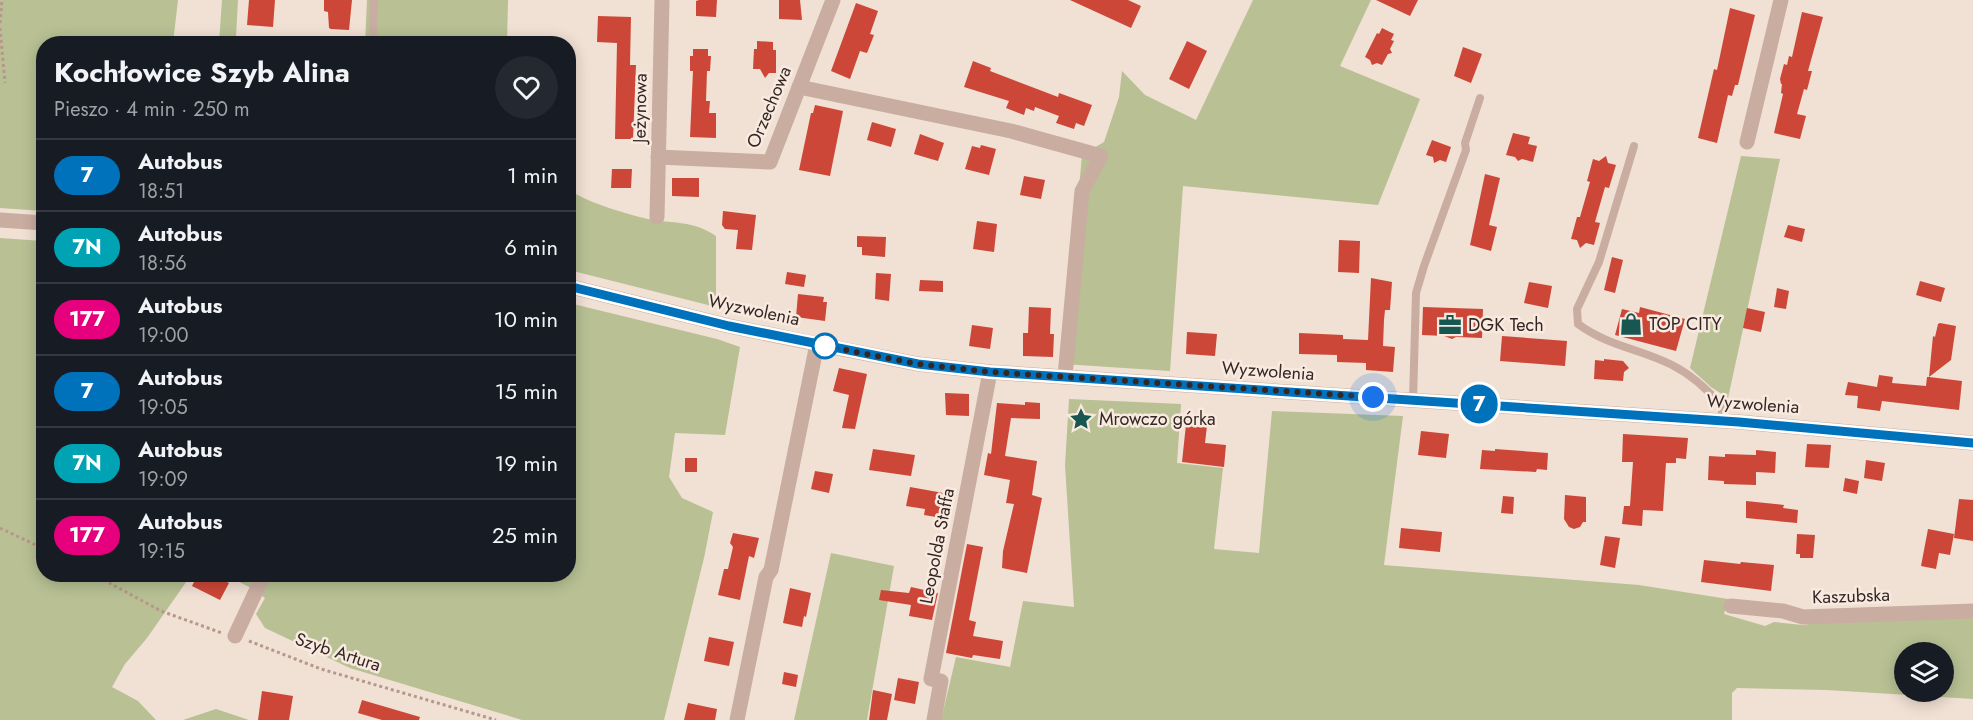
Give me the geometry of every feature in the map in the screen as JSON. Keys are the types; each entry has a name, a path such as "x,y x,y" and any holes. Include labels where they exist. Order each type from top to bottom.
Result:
{"street":[{"name":"Jeżynowa","path":"657,217 662,0"},
{"name":"Orzechowa","path":"658,157 770,162 833,0"},
{"path":"1747,142 1781,0"},
{"path":"800,87 1011,131 1101,156 1082,191 1065,376"},
{"path":"0,220 36,222"},
{"name":"Wyzwolenia","path":"576,288 729,326 817,344 918,364 990,372 1722,421 1973,443"},
{"path":"737,720 766,577 771,570 817,344"},
{"name":"Leopolda Staffa","path":"934,720 941,681 931,678 990,372"},
{"path":"235,636 260,582"},
{"name":"Kaszubska","path":"1731,606 1783,611 1803,617 1973,611"}],"lane":[{"path":"373,33 374,0"},
{"path":"1413,400 1416,293 1466,150 1465,143 1480,98"},
{"path":"1634,146 1599,262 1577,309 1578,324 1595,336 1672,365 1707,388 1722,406 1722,421"}],"path":[{"path":"0,23 2,0"},
{"path":"0,28 5,83"},
{"path":"0,528 36,545"},
{"name":"Szyb Artura","path":"108,582 161,611 321,669 496,720"}],"green space":[{"path":"0,0 178,0 174,36 36,36 36,211 0,208"},
{"path":"222,0 238,0 236,36 219,36"},
{"path":"367,0 508,0 507,36 365,36"},
{"path":"1253,0 1371,0 1340,66 1420,99 1378,205 1183,186 1170,371 1063,364 1082,155 1104,142 1119,97 1122,71 1145,95 1196,120"},
{"path":"1741,156 1780,159 1728,398 1711,387 1690,368"},
{"path":"576,194 620,212 699,227 716,236 716,307 576,272"},
{"path":"0,238 36,241 36,582 186,582 147,638 125,664 112,687 138,701 156,720 0,720"},
{"path":"576,305 717,339 740,347 725,435 675,433 669,477 682,498 713,512 664,720 522,720 350,668 265,628 256,614 265,598 239,582 576,582"},
{"path":"1069,399 1181,404 1177,463 1223,468 1214,549 1259,553 1272,411 1403,416 1384,565 1639,585 1728,599 1724,614 1765,626 1774,622 1803,625 1825,622 1973,617 1973,699 1954,698 1954,642 1894,642 1894,694 1737,688 1732,693 1732,720 941,720 956,657 1010,667 1023,601 1074,607 1065,465"},
{"path":"831,553 894,566 867,720 794,720"},
{"path":"216,709 249,720 183,720"}],"building":[{"path":"249,0 275,0 273,27 247,25"},
{"path":"324,0 352,0 349,30 329,28 328,12 324,11"},
{"path":"717,0 716,17 696,16 696,1"},
{"path":"779,0 800,0 802,20 779,19"},
{"path":"1070,0 1128,0 1141,6 1131,28"},
{"path":"1376,0 1418,0 1410,16"},
{"path":"856,3 878,11 870,34 874,35 867,53 860,51 850,79 831,71"},
{"path":"1730,8 1755,15 1738,85 1735,85 1732,96 1728,95 1717,143 1698,138 1714,69 1717,70"},
{"path":"1802,12 1823,17 1808,71 1812,71 1807,90 1804,89 1797,114 1806,116 1800,139 1774,133 1783,94 1780,79 1784,64 1787,65 1789,56 1792,57"},
{"path":"598,16 631,17 630,65 636,65 633,139 615,139 617,43 597,42"},
{"path":"1382,28 1394,34 1391,40 1394,41 1390,49 1392,53 1388,54 1382,65 1377,63 1372,65 1365,57"},
{"path":"757,41 773,42 773,50 776,50 776,73 769,73 765,78 760,69 753,69 754,49 757,49"},
{"path":"1187,41 1207,51 1189,89 1169,79"},
{"path":"1463,47 1482,54 1471,83 1454,76"},
{"path":"693,49 708,49 708,56 711,56 710,71 707,71 706,101 710,101 709,113 716,113 716,138 690,137 693,71 690,71 690,56 693,56"},
{"path":"973,61 991,68 990,71 1058,97 1059,93 1092,105 1084,126 1076,123 1074,129 1056,123 1059,116 1035,107 1034,111 1026,108 1024,115 1006,108 1009,101 964,87"},
{"path":"815,105 843,111 830,176 799,170 811,113"},
{"path":"872,122 896,129 891,147 867,140"},
{"path":"1513,133 1530,137 1528,144 1537,146 1533,162 1522,159 1518,161 1515,157 1506,155"},
{"path":"920,134 944,143 938,161 914,154"},
{"path":"1432,140 1451,147 1446,162 1440,160 1434,163 1433,157 1426,155"},
{"path":"981,145 996,149 989,175 965,169 972,146 980,148"},
{"path":"1606,156 1608,163 1616,165 1609,188 1605,187 1595,222 1600,223 1594,245 1586,243 1580,248 1577,240 1571,239 1590,182 1587,181 1593,159 1599,161"},
{"path":"612,169 632,169 631,188 611,188"},
{"path":"1485,174 1500,178 1489,225 1497,227 1491,251 1470,245"},
{"path":"1024,176 1045,180 1041,199 1020,195"},
{"path":"672,178 699,178 699,197 672,196"},
{"path":"723,211 756,215 752,250 736,249 738,230 725,229 722,225"},
{"path":"977,221 997,224 994,252 973,249"},
{"path":"1788,225 1805,229 1802,242 1784,237"},
{"path":"857,236 886,237 885,257 862,255 862,247 857,247"},
{"path":"1339,240 1360,241 1359,273 1338,272"},
{"path":"1612,257 1623,260 1615,293 1604,290"},
{"path":"787,272 806,275 804,287 785,284"},
{"path":"876,273 891,274 889,301 875,299"},
{"path":"1371,278 1392,282 1390,310 1385,310 1383,346 1395,347 1393,372 1366,370 1366,363 1337,362 1337,355 1299,354 1299,333 1343,335 1343,339 1368,340"},
{"path":"920,280 943,281 943,292 919,291"},
{"path":"1920,281 1945,288 1941,302 1916,295"},
{"path":"1529,282 1552,286 1548,308 1524,303"},
{"path":"1777,288 1789,291 1786,309 1774,307"},
{"path":"798,294 824,297 823,302 827,302 825,321 796,317"},
{"path":"1029,307 1051,308 1050,334 1054,334 1053,357 1023,356 1023,333 1028,333"},
{"path":"1423,307 1483,309 1482,338 1456,337 1452,339 1444,336 1422,335"},
{"path":"1640,307 1685,319 1676,351 1615,335 1622,309 1639,313"},
{"path":"1747,308 1765,312 1761,332 1743,328"},
{"path":"1938,324 1956,326 1951,360 1929,377 1933,336 1935,337"},
{"path":"972,325 993,328 990,349 969,346"},
{"path":"1187,332 1217,334 1215,356 1186,354"},
{"path":"1502,336 1567,341 1565,366 1500,361"},
{"path":"1604,359 1623,361 1629,368 1624,372 1623,381 1594,379 1595,360 1604,361"},
{"path":"839,368 867,374 855,429 842,428 849,395 833,391"},
{"path":"1879,375 1893,377 1892,383 1926,386 1927,377 1962,381 1959,410 1882,401 1880,411 1857,408 1858,396 1845,395 1848,382 1877,387"},
{"path":"945,393 969,394 969,416 946,415"},
{"path":"1025,402 1040,403 1040,419 1011,418 1005,456 1037,461 1032,495 1042,498 1027,573 1002,568 1003,551 1014,504 1006,503 1010,480 984,475 988,453 991,454 997,403 1025,405"},
{"path":"1187,415 1208,417 1205,443 1226,445 1224,467 1182,462"},
{"path":"1421,431 1449,434 1446,458 1418,455"},
{"path":"1623,434 1688,438 1686,459 1676,458 1676,463 1666,463 1663,511 1643,510 1642,526 1622,524 1624,506 1630,506 1633,462 1622,462"},
{"path":"1807,444 1831,445 1829,468 1805,467"},
{"path":"873,449 915,455 911,476 869,470"},
{"path":"1495,449 1548,453 1547,470 1537,469 1536,472 1480,469 1482,450 1495,451"},
{"path":"1756,450 1776,452 1775,473 1756,472 1756,485 1724,484 1724,481 1708,480 1709,456 1756,455"},
{"path":"685,458 697,458 697,472 685,472"},
{"path":"1866,460 1885,463 1882,481 1864,478"},
{"path":"815,471 833,474 829,493 811,489"},
{"path":"1845,478 1859,481 1857,494 1843,491"},
{"path":"910,487 949,494 947,501 951,502 948,519 924,515 925,509 906,506"},
{"path":"1565,495 1586,497 1586,522 1583,522 1580,527 1574,529 1569,527 1564,519"},
{"path":"1503,496 1514,497 1513,514 1501,513"},
{"path":"1959,499 1973,500 1973,541 1954,538"},
{"path":"1746,501 1784,505 1783,508 1798,510 1797,523 1746,518"},
{"path":"1401,528 1442,532 1440,552 1399,548"},
{"path":"1928,529 1954,534 1950,555 1939,553 1936,569 1921,566"},
{"path":"733,533 759,538 754,558 749,556 740,600 718,595 724,569 728,569 733,547 730,543"},
{"path":"1797,534 1815,535 1813,558 1800,558 1800,554 1796,554"},
{"path":"1605,536 1620,538 1615,568 1600,565"},
{"path":"967,544 983,547 969,620 976,622 973,636 1003,641 1000,659 973,655 972,658 946,653"},
{"path":"1704,560 1774,565 1771,591 1701,582"},
{"path":"194,582 229,583 220,600 192,586"},
{"path":"911,587 938,593 932,620 909,616 911,605 879,600 881,590 909,593"},
{"path":"790,588 811,593 802,627 783,623"},
{"path":"709,637 734,642 729,666 704,661"},
{"path":"784,672 798,675 796,687 782,684"},
{"path":"898,678 919,682 915,704 894,700"},
{"path":"873,690 892,694 887,720 869,720"},
{"path":"262,691 293,696 289,720 258,720"},
{"path":"362,700 420,717 419,720 382,720 358,713"},
{"path":"688,703 717,709 715,720 684,720"}],"bus line":[{"name":"7","path":"576,288 729,326 942,367 1739,422 1973,443"}],"place":[{"name":"TOP CITY","path":"1631,324"},
{"name":"DGK Tech","path":"1450,325"},
{"name":"Mrowczo górka","path":"1081,419"}],"route":[{"path":"825,346 918,364 990,372 1373,397"}]}
